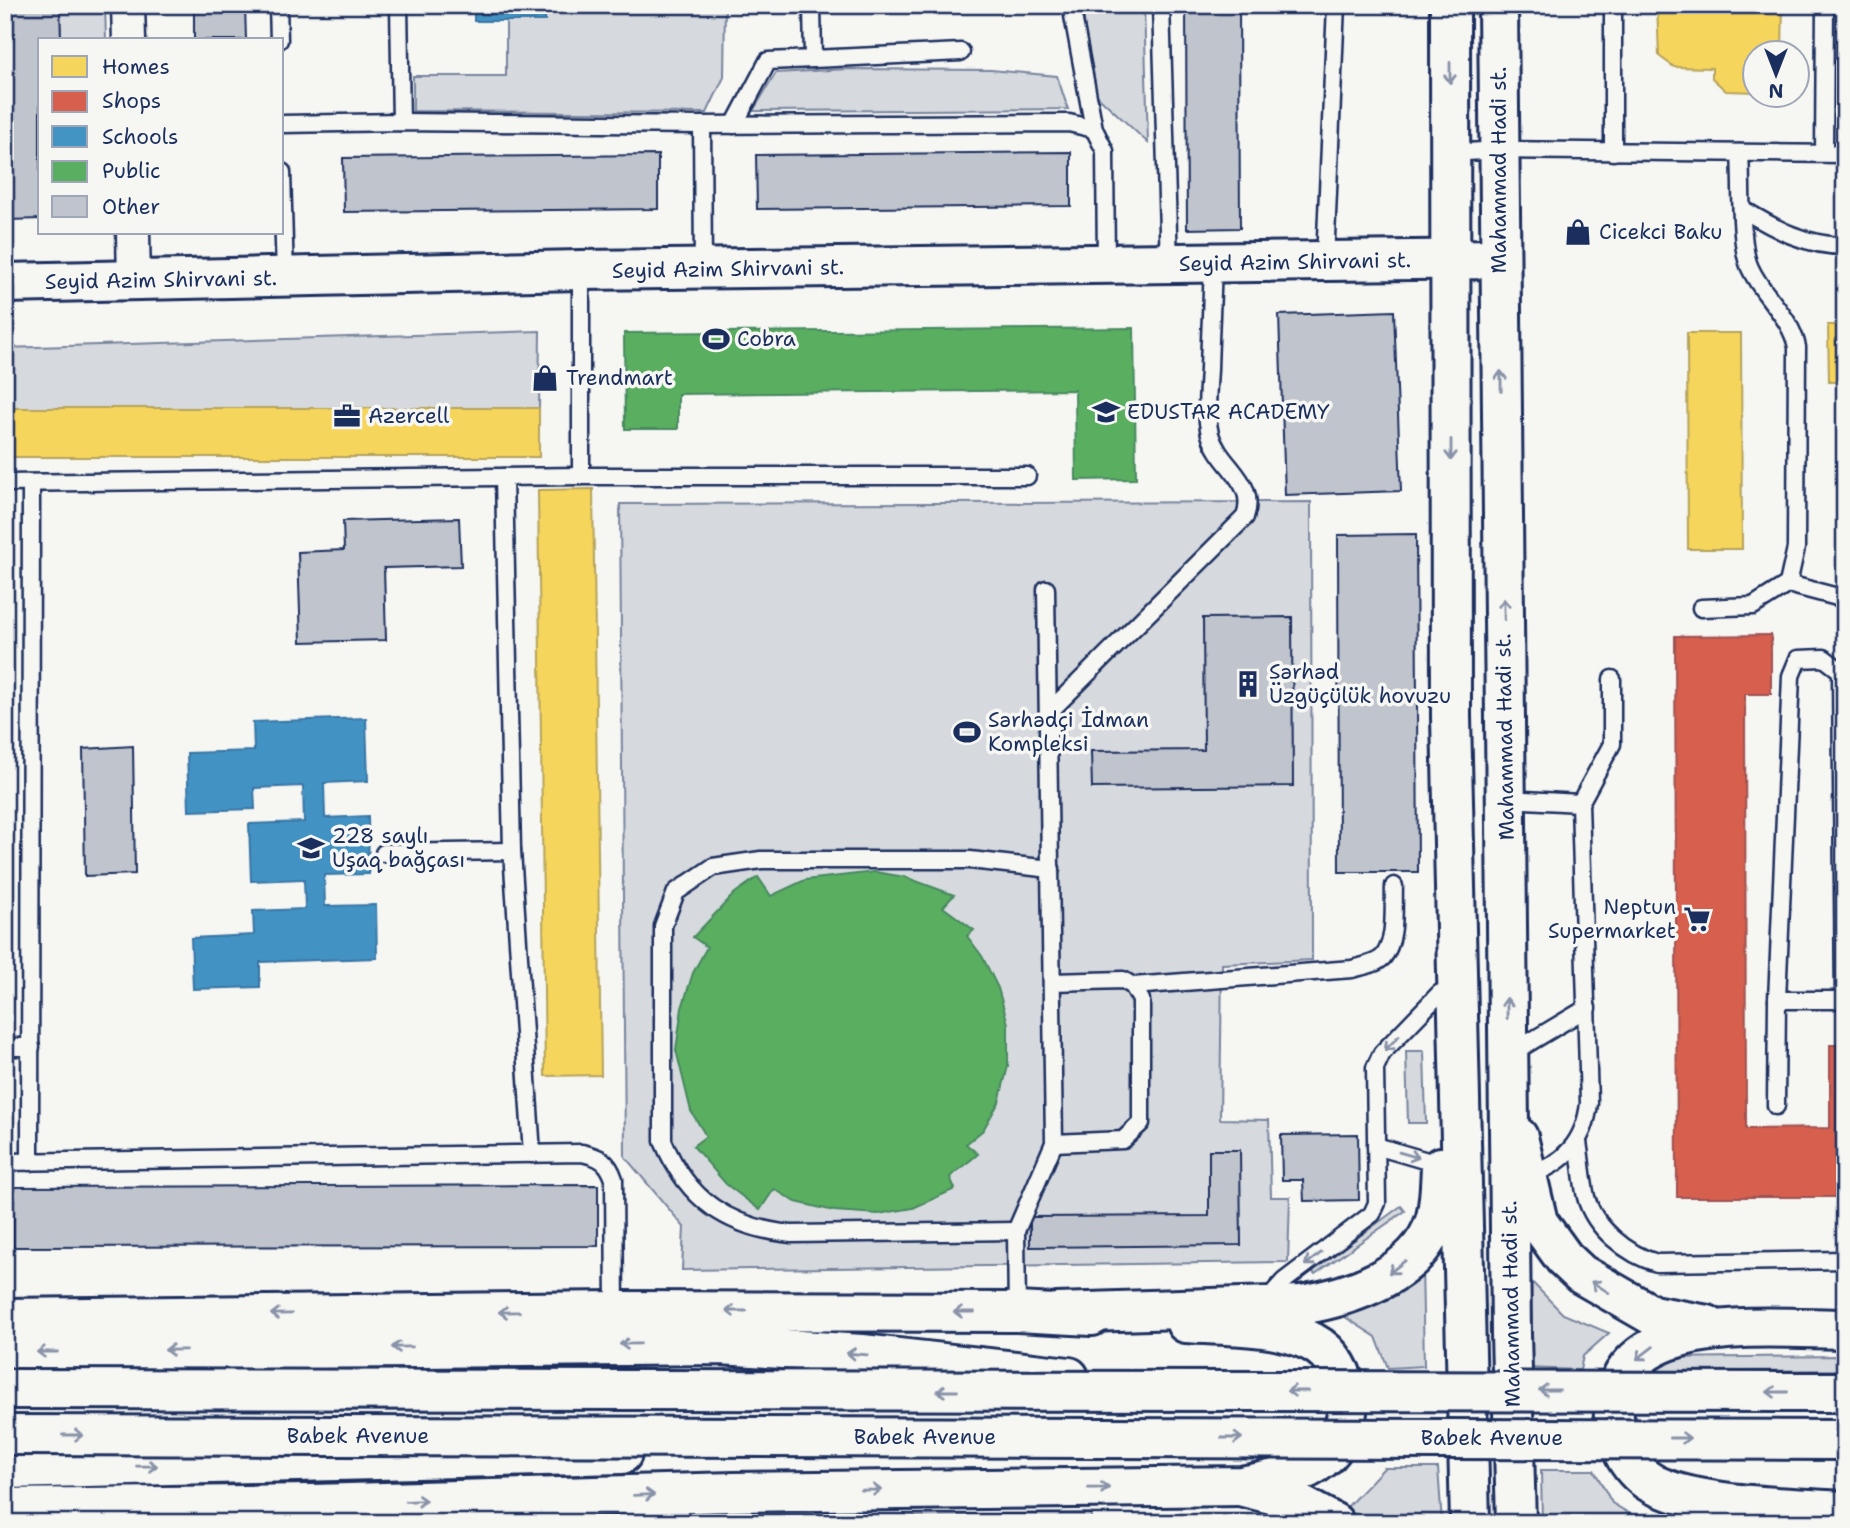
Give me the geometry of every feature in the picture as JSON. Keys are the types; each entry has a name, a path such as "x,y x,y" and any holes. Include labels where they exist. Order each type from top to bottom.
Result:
{"main road":[{"path":"1450,5 1451,717 1470,1523"},
{"name":"Mahammad Hadi st.","path":"1498,5 1508,1065 1516,1523"},
{"name":"Seyid Azim Shirvani st.","path":"5,282 134,282 581,270 1500,258"},
{"path":"1451,717 1438,817 1441,1165 1454,1523"},
{"path":"1508,1065 1526,1176 1538,1222 1549,1241 1581,1274 1652,1315 1733,1329"},
{"path":"1056,1313 1269,1307 1335,1299 1365,1288 1408,1259 1434,1224 1441,1165"},
{"path":"5,1318 615,1311 1056,1313 1264,1328 1314,1342 1332,1357 1343,1376 1348,1399 1346,1421 1338,1442 1325,1458 1308,1469 1242,1486 733,1492 313,1504 5,1508"},
{"path":"1845,1329 1733,1329 1673,1337 1650,1348 1633,1362 1620,1381 1614,1406 1615,1432 1625,1456 1634,1468 1654,1484 1682,1493 1728,1501 1845,1511"},
{"path":"5,1352 720,1345 862,1354 1192,1391"},
{"path":"5,1389 1845,1392"},
{"name":"Babek Avenue","path":"5,1435 1845,1440"},
{"path":"5,1469 1192,1438"},
{"path":"1756,1438 1845,1450"},
{"path":"1242,1486 1287,1498 1334,1523"}],"street":[{"path":"128,5 128,38"},
{"path":"133,234 134,282"}],"lane":[{"path":"278,5 279,38"},
{"path":"399,5 401,122"},
{"path":"812,5 813,59"},
{"path":"1071,5 1094,129 1105,151 1106,264"},
{"path":"1161,5 1169,264"},
{"path":"1325,261 1336,5"},
{"path":"1613,5 1613,152"},
{"path":"1824,153 1825,5"},
{"path":"734,125 768,61 961,52"},
{"path":"284,124 1069,123 1094,129"},
{"path":"702,125 703,269"},
{"path":"1451,153 1499,150 1845,154"},
{"path":"1701,608 1752,606 1788,584 1796,548 1797,347 1793,328 1750,268 1740,153"},
{"path":"1744,211 1785,234 1831,246 1845,246"},
{"path":"284,234 285,278"},
{"path":"1048,713 1245,517 1250,503 1247,489 1229,469 1210,433 1208,402 1213,262"},
{"path":"581,270 581,477"},
{"path":"5,483 504,477 1027,476"},
{"path":"504,477 512,851 532,1154"},
{"path":"30,1162 31,484"},
{"path":"1788,584 1845,599"},
{"path":"1017,1312 1016,1231 1054,1143 1046,589"},
{"path":"1776,1106 1777,1000 1791,676 1798,659 1824,658 1841,671 1844,1000 1777,1000"},
{"path":"1526,1176 1559,1163 1578,1142 1587,1121 1587,1008 1580,803 1612,744 1612,680"},
{"path":"1506,799 1580,803"},
{"path":"384,853 512,851"},
{"path":"1016,1231 792,1234 756,1230 712,1208 675,1168 663,1141 663,926 676,892 713,867 761,860 970,860 1051,869"},
{"path":"1133,986 1352,969 1373,964 1384,956 1391,934 1394,886"},
{"path":"1053,982 1123,980 1133,986 1141,1000 1141,1123 1123,1140 1054,1143"},
{"path":"1269,1307 1275,1291 1284,1281 1372,1214 1377,1203 1375,1068 1382,1053 1440,993"},
{"path":"1508,1065 1587,1008"},
{"path":"5,1047 31,1047"},
{"path":"1578,1142 1587,1200 1613,1240 1642,1259 1657,1263 1845,1260"},
{"path":"1376,1146 1441,1165"},
{"path":"5,1162 582,1153 600,1157 610,1166 614,1179 615,1311"}],"shaded area":[{"path":"60,5 105,5 106,38 61,38"},
{"path":"545,5 725,5 724,77 707,113 413,111 413,76 506,76 506,21 544,21"},
{"path":"1083,5 1144,5 1148,143 1089,88"},
{"path":"848,69 991,70 1057,76 1068,109 753,111 776,73"},
{"path":"540,331 539,408 5,408 5,348"},
{"name":"Sərhədçi İdman Kompleksi","path":"1311,502 1312,960 1222,964 1220,1119 1269,1120 1271,1197 1290,1197 1288,1262 682,1270 684,1227 625,1157 620,504"},
{"path":"1406,1051 1424,1051 1426,1123 1408,1123"},
{"path":"1401,1206 1405,1211 1315,1274 1312,1271"},
{"path":"1422,1264 1424,1366 1388,1368 1376,1337 1345,1317 1397,1295"},
{"path":"1519,1269 1563,1314 1609,1333 1583,1356 1580,1370 1525,1368"},
{"path":"1845,1356 1845,1370 1651,1372 1662,1358"},
{"path":"1384,1468 1438,1468 1442,1523 1367,1523 1346,1508"},
{"path":"1541,1470 1594,1470 1612,1503 1645,1523 1542,1523"},
{"path":"1091,1513 1091,1523 404,1523"}],"building: Homes":[{"path":"1657,5 1783,5 1782,38 1742,38 1742,92 1726,91 1712,78 1712,68 1674,67 1659,56"},
{"path":"1828,325 1845,325 1845,382 1829,382"},
{"path":"1687,333 1741,333 1742,549 1688,549"},
{"path":"5,408 539,408 539,457 5,457"},
{"path":"593,489 601,1075 545,1076 538,490"},
{"path":"5,583 7,985 5,985"}],"building: Shops":[{"path":"1771,635 1771,694 1745,694 1746,1129 1830,1128 1830,1045 1845,1045 1845,1197 1677,1197 1675,636"}],"building: Schools":[{"path":"474,5 545,5 545,21 474,21"},
{"path":"366,718 368,781 324,783 325,818 368,816 369,874 324,875 325,906 376,905 377,958 260,962 260,987 193,989 191,938 254,935 253,911 305,909 304,879 251,881 249,824 304,822 303,786 254,788 255,809 189,811 187,753 254,751 253,722"}],"building: Public":[{"path":"1134,328 1136,479 1076,480 1075,390 678,394 678,429 625,429 624,333"},
{"path":"875,872 905,877 954,895 943,907 974,930 967,936 982,956 998,988 1008,1024 1008,1066 999,1102 983,1130 966,1144 978,1154 950,1177 955,1189 913,1208 878,1214 834,1211 796,1202 774,1189 760,1210 726,1184 693,1146 706,1136 691,1111 676,1050 682,1008 693,973 707,947 693,937 735,893 758,877 771,896 805,880"}],"building: Other":[{"path":"5,5 60,5 61,38 38,38 38,219 9,220"},
{"path":"194,5 245,5 246,38 194,38"},
{"path":"1186,5 1239,5 1240,228 1187,229"},
{"path":"1071,152 1071,206 757,209 756,155"},
{"path":"658,155 658,209 344,212 343,158"},
{"path":"1394,311 1401,491 1285,495 1279,315"},
{"path":"459,518 461,566 384,568 386,640 301,642 298,552 344,550 343,521"},
{"path":"1416,534 1418,872 1339,872 1338,535"},
{"name":"Sərhəd Üzgüçülük hovuzu","path":"1292,617 1293,786 1092,788 1091,751 1204,750 1203,618"},
{"path":"133,746 135,874 85,876 83,749"},
{"path":"7,1075 8,1145 5,1145"},
{"path":"1358,1134 1359,1200 1304,1201 1303,1180 1282,1180 1281,1135"},
{"path":"1209,1150 1240,1150 1241,1245 1030,1247 1030,1217 1209,1216"},
{"path":"598,1185 598,1246 13,1247 13,1187"}],"place":[{"name":"Cicekci Baku","path":"1578,232"},
{"name":"Cobra","path":"716,339"},
{"name":"Trendmart","path":"545,378"},
{"name":"EDUSTAR ACADEMY","path":"1106,412"},
{"name":"Azercell","path":"347,416"},
{"name":"Sərhəd Üzgüçülük hovuzu","path":"1248,684"},
{"name":"Sərhədçi İdman Kompleksi","path":"967,732"},
{"name":"228 saylı Uşaq bağçası","path":"311,848"},
{"name":"Neptun Supermarket","path":"1697,919"}]}
